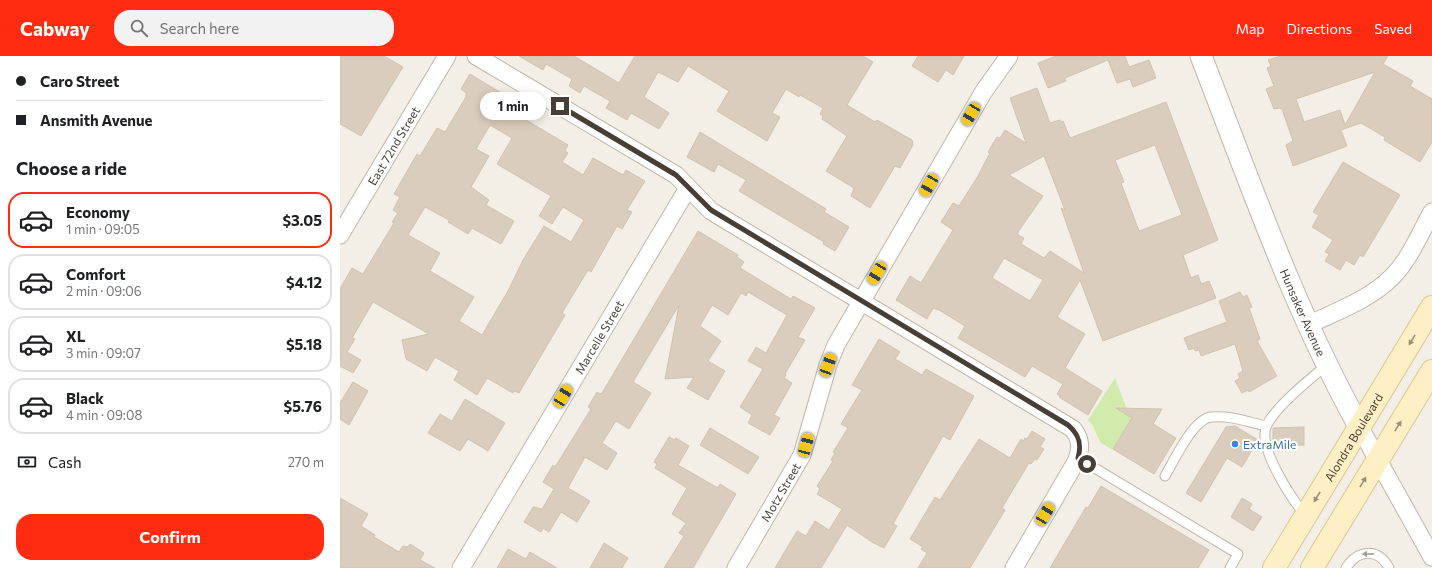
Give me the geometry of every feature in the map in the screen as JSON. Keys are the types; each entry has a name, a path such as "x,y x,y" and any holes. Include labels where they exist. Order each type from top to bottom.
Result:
{"main road":[{"name":"Alondra Boulevard","path":"1274,568 1432,307"},
{"path":"1312,568 1432,371"}],"street":[{"name":"East 72nd Street","path":"340,235 447,56"},
{"name":"Motz Street","path":"736,568 802,455 832,354 861,300 984,91 1009,56"},
{"name":"Hunsaker Avenue","path":"1201,56 1288,281 1308,325 1327,365 1377,460 1432,557"},
{"path":"481,57 676,175 711,210 1073,429 1080,440 1078,458 1014,568"},
{"name":"Marcelle Street","path":"461,568 688,188"},
{"path":"1308,325 1357,302 1377,290 1393,276 1407,258 1432,212"}],"lane":[{"path":"1306,516 1291,498 1269,452 1265,439 1266,426 1274,415 1298,390 1327,365"},
{"path":"1165,476 1198,423 1210,417 1231,417 1266,426"},
{"path":"1078,458 1238,554 1230,568"},
{"path":"1346,568 1352,560 1361,555 1371,553 1384,560 1389,568"}],"green space":[{"path":"1115,378 1131,420 1112,450 1100,442 1093,426 1088,420"}],"building":[{"path":"340,56 384,56 403,67 361,136 340,124"},
{"path":"519,56 574,56 619,83 635,56 863,56 873,62 847,105 875,122 877,120 912,140 913,145 900,168 895,166 870,208 851,196 854,188 826,171 847,136 822,119 823,116 820,114 823,108 800,95 799,97 786,89 772,113 780,117 767,141 717,111 729,91 688,66 678,82 658,72 644,97 669,113 659,129 631,113 627,120 606,108 610,101 584,86 580,93 569,86 572,79 546,64 543,70"},
{"path":"918,56 964,56 953,75 946,70 938,82 912,66"},
{"path":"1056,56 1125,56 1129,67 1149,60 1156,78 1133,87 1130,79 1117,83 1108,60 1065,78 1066,81 1048,88 1038,63"},
{"path":"1281,56 1388,56 1383,64 1413,81 1410,86 1432,99 1432,142 1420,162 1384,140 1385,137 1361,123 1341,130 1347,146 1293,166 1286,145 1293,141 1282,109 1274,109 1266,89 1274,86 1267,68 1271,66 1268,60","holes":["1375,72 1345,125 1340,110 1304,122 1296,99"]},
{"path":"470,74 521,105 516,114 568,145 565,151 568,153 562,162 583,175 593,158 623,175 626,170 645,181 627,210 632,212 622,229 617,226 591,272 588,270 562,313 565,315 519,393 514,391 513,393 487,378 477,395 454,380 459,371 435,357 427,371 406,359 402,340 429,334 373,302 352,338 355,339 347,352 361,360 353,373 340,366 340,289 352,268 363,274 394,223 392,222 398,213 393,210 400,197 394,194 417,154 420,156 437,128 445,132 466,97 466,93 461,89","holes":["490,125 512,138 497,164 551,196 539,216 552,224 563,207 584,220 571,242 544,226 523,260 508,291 482,335 459,321 474,297 430,271 440,253 408,235 425,207 449,220 448,222 468,234 472,228 501,244 514,221 486,205 489,200 471,187 489,156 476,149"]},
{"path":"1037,88 1050,123 1060,120 1061,122 1063,121 1070,138 1166,102 1218,240 1183,255 1191,278 1198,275 1201,284 1209,281 1216,298 1103,341 1080,280 1057,317 1085,334 1065,368 1102,391 1088,415 1059,397 1060,396 1057,394 1063,384 1032,366 1025,377 958,338 965,326 939,310 933,308 927,319 896,300 910,276 921,283 953,230 941,222 953,203 959,206 978,176 990,153 988,152 997,137 1000,138 1005,130 1026,143 1010,98","holes":["1155,145 1182,215 1139,231 1121,183 1124,182 1115,160","1044,156 1065,210 1061,208 1084,273 1050,251 1044,258 1021,244 1024,238 1018,235 1018,232 1043,196 1009,175","1004,258 1043,280 1030,301 992,278"]},
{"path":"700,132 826,209 824,212 849,227 835,251 823,244 824,242 739,191 746,180 718,164 714,172 687,157"},
{"path":"1343,162 1400,195 1363,257 1360,255 1354,265 1346,260 1340,270 1325,261 1329,254 1325,252 1333,240 1312,227 1319,215 1313,212"},
{"path":"698,231 738,255 737,257 744,262 740,268 791,299 793,296 815,308 798,337 805,340 785,374 786,375 784,378 792,383 774,415 780,418 770,435 748,423 752,415 740,407 763,369 748,361 756,347 766,353 787,315 748,292 746,296 741,293 728,315 712,305 700,326 721,341 708,361 725,371 708,400 687,388 694,377 665,379 679,305 633,382 651,393 629,429 616,421 602,443 617,453 607,470 585,457 568,488 590,501 577,522 561,512 549,532 543,528 541,532 524,522 533,507 542,509 554,489 543,482 553,465 555,467 591,409 588,407 597,392 600,394 602,393"},
{"path":"1240,292 1243,297 1247,295 1252,307 1249,308 1260,339 1257,341 1277,376 1249,392 1248,390 1242,393 1235,381 1240,378 1238,374 1243,371 1235,344 1201,356 1199,350 1195,351 1194,348 1189,350 1184,338 1227,322 1219,301"},
{"path":"879,339 900,352 895,359 922,375 926,369 974,396 950,440 943,436 893,524 897,526 884,548 872,542 847,525 821,568 775,568 797,531 806,536 815,521 829,530 842,509 817,494 820,489 817,486 833,461 831,460 835,453 833,452 848,428 841,424 862,390 852,385"},
{"path":"353,382 368,391 349,425 340,419 340,403"},
{"path":"465,399 505,423 488,451 468,439 460,451 428,433 440,414 452,421"},
{"path":"1116,408 1162,409 1153,424 1176,438 1154,474 1113,449 1132,418"},
{"path":"1235,426 1258,440 1242,467 1227,458 1201,502 1186,493 1226,427"},
{"path":"1304,427 1304,445 1273,446 1273,428"},
{"path":"710,428 759,457 748,474 700,445"},
{"path":"1032,431 1045,439 1040,447 1044,449 1037,460 1035,459 1031,464 1029,463 1002,508 1005,510 970,568 918,568 927,553 921,549 923,547 910,539 935,497 940,500 979,439 1010,458 1021,439 1024,441 1025,438 1027,439"},
{"path":"669,437 675,440 676,438 689,446 678,465 718,488 720,484 736,494 693,568 664,568 684,536 679,533 686,523 672,514 687,488 655,468 657,464 654,462"},
{"path":"1101,486 1209,550 1198,568 1050,568 1086,507 1088,508"},
{"path":"340,498 368,514 361,526 375,535 374,537 399,552 403,546 408,547 410,544 424,553 420,560 435,568 340,568"},
{"path":"1242,498 1252,504 1249,509 1262,517 1253,531 1231,517"},
{"path":"604,543 628,558 622,568 590,568"},
{"path":"508,549 526,559 530,552 557,568 497,568"}],"place":[{"name":"ExtraMile","path":"1235,444"}],"route":[{"path":"560,106 676,175 711,210 1068,425 1077,434 1080,440 1078,458 1087,464"}]}
